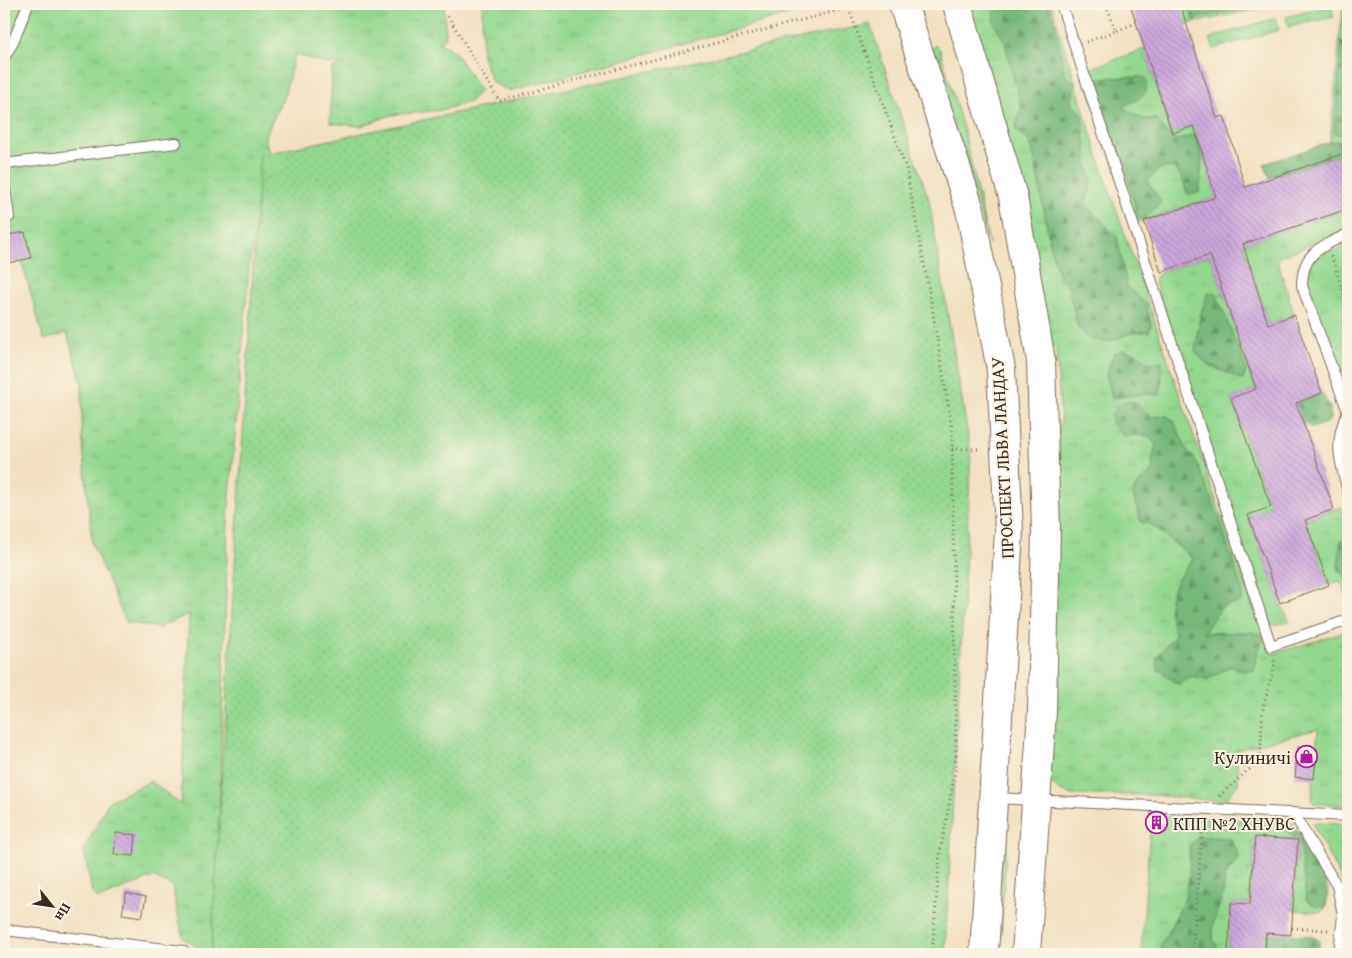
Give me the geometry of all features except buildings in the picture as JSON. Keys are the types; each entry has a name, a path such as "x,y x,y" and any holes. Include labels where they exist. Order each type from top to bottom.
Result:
{"main road":[{"name":"ПРОСПЕКТ ЛЬВА ЛАНДАУ","path":"903,4 970,210 1001,369 1009,531 984,954"},
{"path":"957,4 1013,197 1041,361 1046,530 1042,711 1026,954"}],"lane":[{"path":"4,58 13,42 28,4"},
{"path":"1061,4 1272,646 1348,620"},
{"path":"4,164 176,143"},
{"path":"4,183 9,217"},
{"path":"1348,234 1314,251 1306,261 1302,274 1302,286 1348,412 1340,431 1337,451 1348,492"},
{"path":"994,798 1348,816"},
{"path":"1293,813 1337,886 1343,914 1344,933 1339,954"},
{"path":"4,930 183,951 183,954"}],"path":[{"path":"448,16 500,101 848,6 862,4"},
{"path":"1106,4 1116,31"},
{"path":"1188,4 1194,23"},
{"path":"1250,4 1251,10"},
{"path":"848,6 906,168 931,301 952,429 956,767 940,853 932,954"},
{"path":"1074,46 1136,23"},
{"path":"1339,39 1348,38"},
{"path":"1327,244 1348,304"},
{"path":"952,449 983,449"},
{"path":"1192,954 1204,809 1260,760 1263,707 1274,664 1272,646"},
{"path":"1260,760 1296,764"},
{"path":"1292,928 1344,933"}],"green space":[{"path":"4,4 444,4 446,37 439,42 455,52 480,91 469,102 442,110 391,115 361,126 330,123 332,68 346,64 326,64 295,54 284,96 265,136 276,181 256,222 249,268 228,519 219,829 311,954 207,954 183,938 172,886 153,877 98,899 92,893 84,849 109,801 151,781 181,805 189,614 158,628 126,622 92,544 82,435 82,383 67,333 44,340 9,217 4,183"},
{"path":"482,4 828,4 510,91 492,82 482,56"},
{"path":"967,4 975,4 978,7 983,4 1051,4 1099,159 1257,620 1154,280 1161,272 1210,255 1256,389 1231,398 1271,507 1248,516 1280,603 1290,622 1265,626 1273,654 1348,631 1348,806 1313,803 1318,729 1236,750 1239,783 1226,799 1220,801 1152,795 1072,795 1060,791 1048,780 1051,445 1061,421 1056,349 1043,337"},
{"path":"996,4 1048,4 1056,28 1065,76 1075,82 1071,104 1082,113 1087,163 1092,183 1085,204 1117,237 1127,287 1146,304 1151,325 1149,331 1127,334 1109,342 1088,338 1078,328 1068,286 1060,279 1051,250 1034,156 1029,142 1015,129 1021,107 1005,43 993,20"},
{"path":"1178,4 1279,4 1184,25"},
{"path":"1187,4 1248,4 1246,8 1193,19"},
{"path":"1343,4 1348,4 1348,140 1330,142"},
{"path":"1345,4 1348,4 1348,26 1344,25"},
{"path":"1331,6 1334,17 1288,27 1286,17"},
{"path":"1276,18 1279,30 1214,49 1210,38"},
{"path":"870,24 929,200 971,454 945,954 211,954 260,155"},
{"path":"1348,40 1348,136 1334,133 1342,42"},
{"path":"937,46 940,50 964,131 989,244 931,49"},
{"path":"1145,49 1171,133 1194,126 1216,197 1133,224 1083,71"},
{"path":"1101,78 1145,78 1146,90 1144,94 1137,100 1122,107 1143,119 1156,119 1168,134 1178,140 1195,135 1202,163 1199,193 1187,193 1182,177 1173,167 1161,168 1147,181 1161,202 1145,218 1138,219 1128,178 1116,161 1100,99"},
{"path":"1348,140 1348,152 1270,178 1264,164 1330,142"},
{"path":"1348,209 1348,229 1277,258 1294,315 1268,324 1243,244"},
{"path":"1348,246 1348,369 1338,372 1304,287 1304,276 1314,257"},
{"path":"1208,293 1216,293 1246,369 1243,380 1207,364 1195,351 1200,316"},
{"path":"1124,350 1139,354 1148,363 1162,361 1159,395 1144,394 1112,398 1106,375 1114,353"},
{"path":"1322,393 1330,408 1330,418 1328,422 1312,428 1303,422 1296,403"},
{"path":"1126,401 1135,402 1152,417 1167,416 1174,421 1186,449 1196,460 1219,518 1243,594 1241,602 1223,606 1203,633 1251,632 1262,635 1264,640 1258,651 1254,670 1242,671 1231,666 1208,679 1192,676 1178,684 1158,669 1156,658 1176,634 1170,612 1171,594 1193,559 1154,526 1141,522 1134,494 1138,484 1153,471 1152,462 1156,445 1148,435 1124,436 1113,425 1111,416 1119,404"},
{"path":"1348,432 1348,477 1343,448"},
{"path":"1342,507 1348,525 1348,601 1340,581 1329,585 1305,520"},
{"path":"1341,540 1348,541 1348,580 1338,569"},
{"path":"1165,816 1294,823 1315,855 1326,877 1328,889 1323,912 1293,910 1298,840 1255,837 1250,904 1231,903 1228,954 1141,954 1150,830 1163,831"},
{"path":"1312,823 1348,824 1348,893"},
{"path":"1004,824 1007,829 1000,954 990,954"},
{"path":"1286,829 1297,832 1314,858 1325,887 1326,907 1316,907 1306,900 1300,842 1290,835"},
{"path":"1198,836 1230,838 1237,854 1235,863 1224,877 1223,892 1214,921 1213,938 1219,954 1161,954 1161,945 1184,901 1190,874 1189,848"},
{"path":"1266,933 1311,936 1319,940 1319,954 1265,954"}],"place":[{"name":"Кулиничі","path":"1307,757"},
{"name":"КПП №2 ХНУВС","path":"1157,823"}]}
